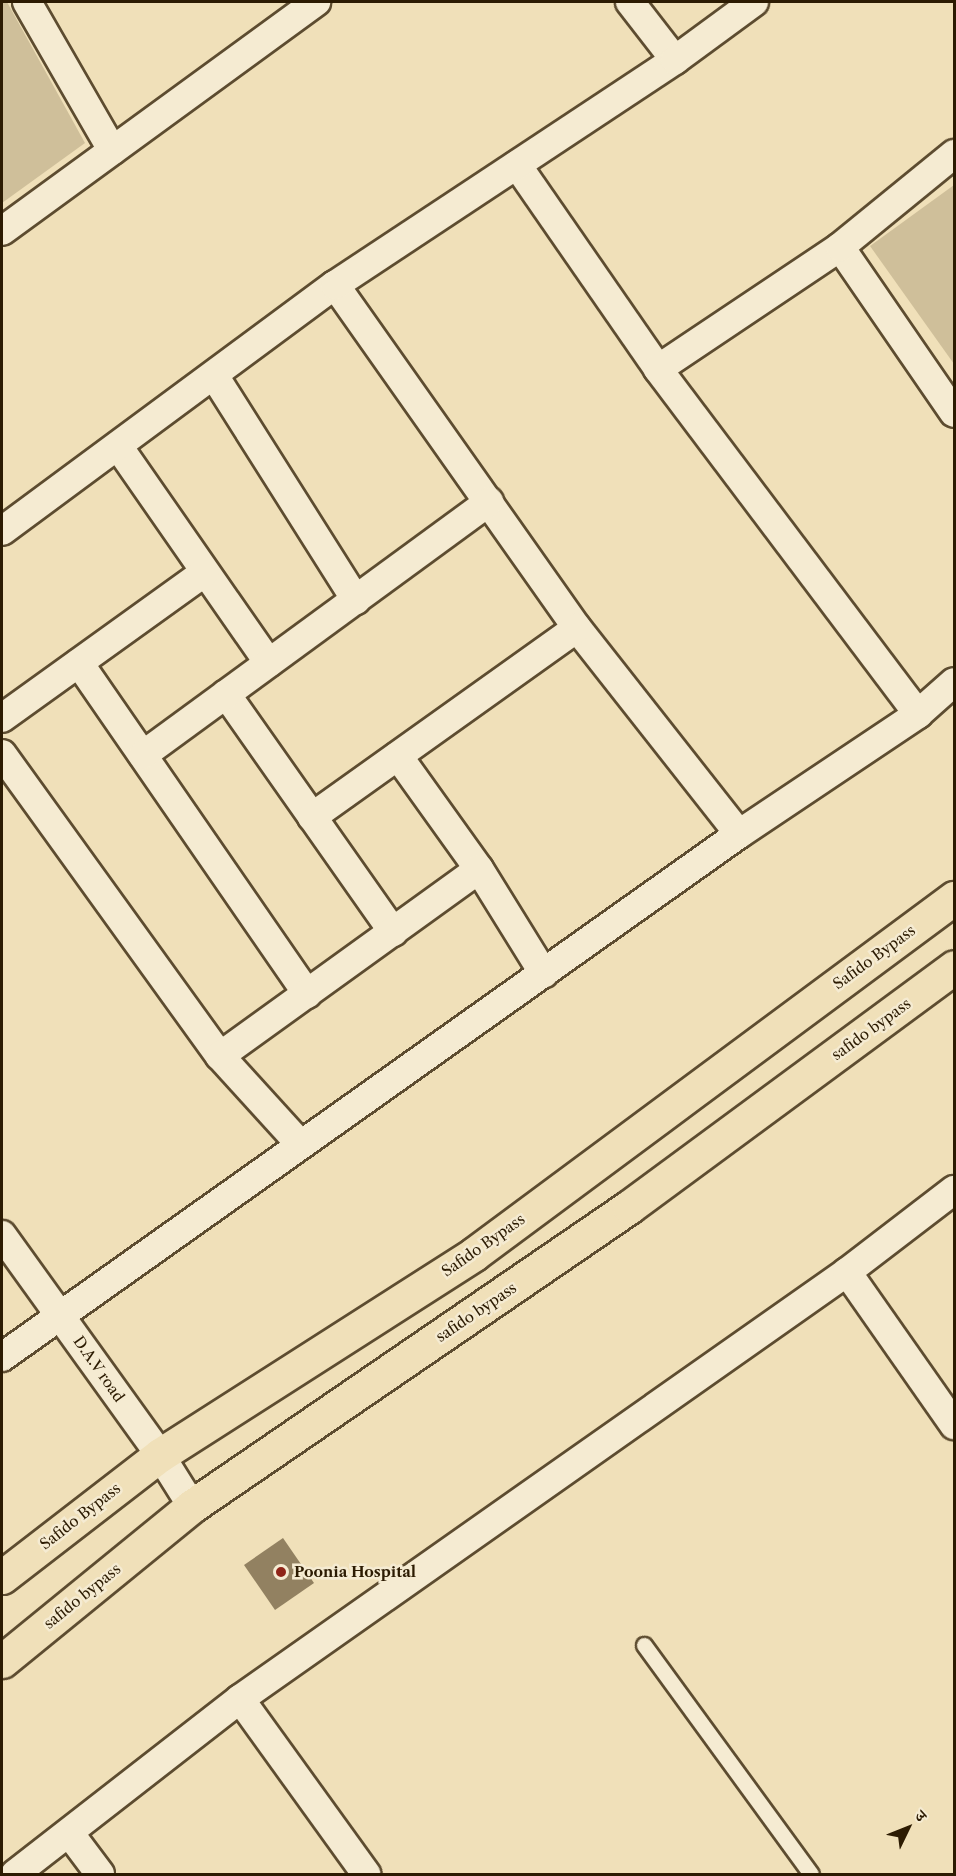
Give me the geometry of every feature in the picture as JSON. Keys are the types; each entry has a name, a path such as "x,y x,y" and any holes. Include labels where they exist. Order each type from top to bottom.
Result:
{"main road":[{"name":"Safido Bypass","path":"2,1577 160,1455 474,1254 954,898"},
{"name":"safido bypass","path":"2,1661 192,1506 629,1207 954,967"}],"street":[{"path":"27,2 112,150"},
{"path":"2,231 316,2"},
{"path":"630,2 675,60"},
{"path":"2,531 215,377 334,285 675,60 754,2"},
{"path":"658,369 840,247 954,154"},
{"path":"518,165 658,369 918,714"},
{"path":"840,247 954,413"},
{"path":"334,285 577,628 739,834"},
{"path":"215,377 356,600"},
{"path":"118,446 204,573 269,663"},
{"path":"143,755 489,502"},
{"path":"2,718 204,573"},
{"path":"312,817 577,628"},
{"path":"79,663 307,994"},
{"path":"2,1357 739,834 918,714 954,682"},
{"path":"226,694 393,932"},
{"path":"2,754 220,1056 300,1144"},
{"path":"399,756 479,869 544,974"},
{"path":"220,1056 479,869"},
{"path":"15,1875 240,1699 847,1272 954,1190"},
{"name":"D.A.V road","path":"2,1235 62,1315 160,1455 192,1506"},
{"path":"847,1272 954,1425"},
{"path":"240,1699 366,1875"},
{"path":"70,1834 100,1875"}],"lane":[{"path":"644,1645 811,1875"}],"shaded area":[{"path":"2,2 7,2 85,143 2,203"},
{"path":"954,185 954,364 870,246"}],"building":[{"path":"283,1538 314,1583 275,1610 244,1565"}],"place":[{"name":"Poonia Hospital","path":"281,1572"}]}
